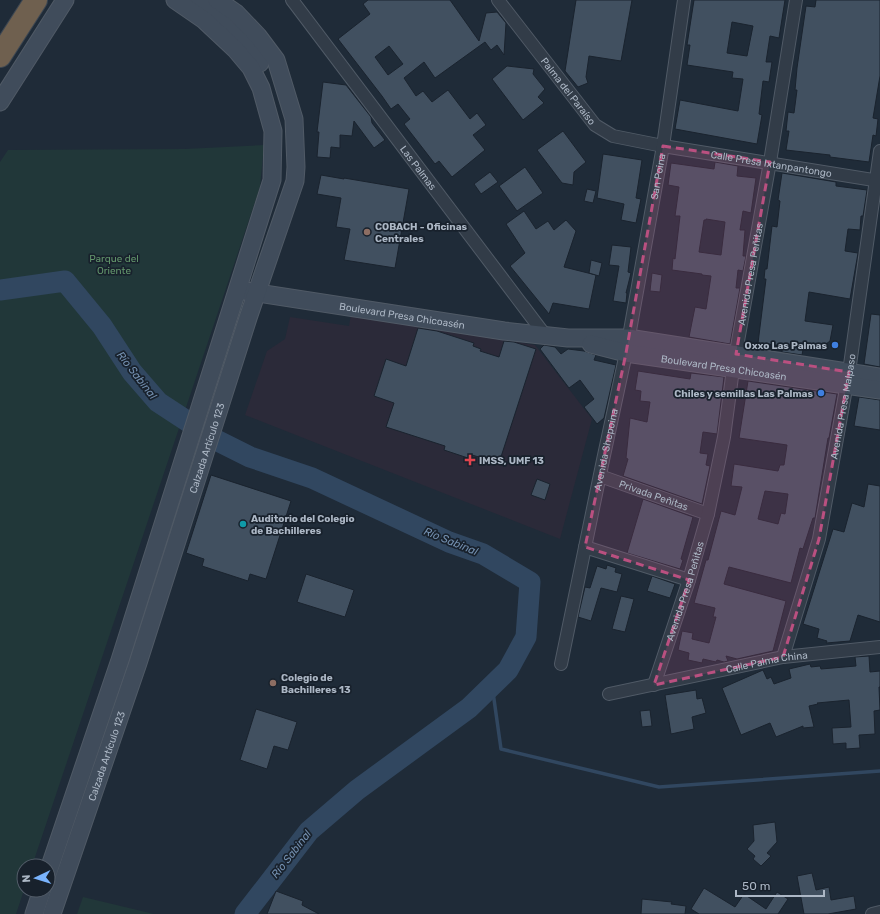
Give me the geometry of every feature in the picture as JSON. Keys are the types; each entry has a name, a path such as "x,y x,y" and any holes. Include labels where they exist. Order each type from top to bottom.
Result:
{"highway":[{"path":"0,56 36,0"}],"main road":[{"path":"0,102 65,0"},
{"name":"Calzada Artículo 123","path":"53,858 120,660 272,180 273,131 261,88 251,68 236,49 204,20 175,0"},
{"path":"194,0 218,16 246,43 262,65 270,87 273,131"},
{"name":"Calzada Artículo 123","path":"52,914 138,663 256,294 295,181 296,167 294,120 276,60 258,36 236,13 217,0"},
{"name":"Boulevard Presa Chicoasén","path":"237,289 256,294 504,331 627,345 848,378 880,377"},
{"name":"Boulevard Presa Chicoasén","path":"848,378 880,390"},
{"path":"34,914 39,898"}],"street":[{"name":"Las Palmas","path":"292,0 545,335"},
{"name":"Palma del Paraíso","path":"498,0 595,125 613,136 663,146"},
{"name":"San Poina","path":"627,345 663,146 684,0"},
{"name":"Avenida Presa Peñitas","path":"654,685 689,580 708,514 724,437 735,362 770,162 796,0"},
{"name":"Calle Presa Ixtanpantongo","path":"663,146 878,180"},
{"name":"Avenida Presa Malpaso","path":"783,657 819,539 848,378 878,180 880,151"},
{"name":"Avenida Shcpoina","path":"561,664 627,345"},
{"name":"Privada Peñitas","path":"600,476 708,514"},
{"path":"585,547 689,580"},
{"name":"Calle Palma China","path":"609,694 783,657 880,647"},
{"path":"872,914 880,912"}],"highlighted area":[{"path":"663,146 770,162 736,354 849,372 819,539 783,657 654,685 689,580 585,547 626,353"}],"shaded area":[{"name":"IMSS, UMF 13","path":"351,314 535,345 592,419 560,539 245,415 267,351 285,339 290,317 349,326"}],"green space":[{"name":"Parque del Oriente","path":"264,145 260,187 35,858 16,858 16,898 21,898 16,914 0,914 0,162 8,150 185,149"},
{"path":"83,897 154,914 77,914"}],"building":[{"path":"368,0 450,0 479,41 486,13 497,12 506,23 504,55 497,45 491,50 485,42 435,78 424,62 404,78 416,96 423,91 432,102 448,90 470,119 477,113 486,125 473,135 485,150 452,177 439,161 435,164 404,124 410,119 398,104 391,109 338,39 370,14 363,4","holes":["389,46 403,64 388,75 375,57"]},
{"path":"576,0 632,0 621,61 589,56 586,77 588,83 578,87 565,71"},
{"path":"694,0 785,0 779,38 770,36 766,62 772,62 769,82 763,81 759,114 762,115 757,144 675,129 680,100 738,111 743,79 732,78 733,72 687,65 690,45 687,45","holes":["732,22 753,26 747,56 727,53"]},
{"path":"816,0 880,0 880,76 873,118 878,119 876,136 873,135 869,162 830,157 830,155 786,150 789,131 786,131 788,112 794,113 797,90 795,90 797,68 806,6 815,7"},
{"path":"507,66 534,69 533,74 545,89 538,97 544,103 523,120 492,79"},
{"path":"323,82 346,85 371,117 372,123 385,140 374,148 354,121 352,136 340,135 340,148 331,147 330,158 317,157 319,132 317,132"},
{"path":"563,131 586,162 574,172 573,185 562,183 537,150"},
{"path":"603,154 642,160 636,198 641,199 636,223 621,220 624,204 597,198"},
{"path":"715,162 738,166 737,176 756,178 751,213 743,211 740,230 745,230 743,256 746,256 743,271 738,270 736,288 740,288 730,344 689,337 695,307 706,309 711,276 672,270 673,258 675,259 680,216 675,216 679,187 668,185 671,163 714,169","holes":["704,220 725,222 721,255 699,252"]},
{"path":"525,167 543,193 517,211 499,186"},
{"path":"490,172 498,182 481,194 474,184"},
{"path":"782,173 836,182 836,186 867,190 863,216 861,216 860,230 848,229 845,251 858,253 850,299 809,292 805,321 833,325 830,341 822,347 804,344 802,355 782,352 782,346 758,343 766,279 764,279 765,269 767,269 772,226 777,227 780,201 778,200"},
{"path":"321,175 409,189 395,268 344,260 350,229 336,227 341,198 317,194"},
{"path":"587,189 596,191 593,203 584,201"},
{"path":"524,211 536,229 548,221 554,230 566,220 576,231 564,267 596,275 589,309 553,303 549,314 510,266 525,253 506,224"},
{"path":"612,245 631,247 628,272 631,273 626,293 626,303 613,301 619,266 609,265"},
{"path":"591,260 602,263 599,276 589,273"},
{"path":"652,273 662,275 660,292 650,291"},
{"path":"871,314 880,315 880,367 864,364"},
{"path":"418,328 437,331 474,343 473,346 481,349 480,351 499,357 504,341 514,342 536,349 499,463 472,455 471,459 444,450 445,446 386,427 394,403 374,396 386,359 406,366"},
{"path":"544,345 555,347 561,354 568,349 584,351 596,355 594,360 616,365 604,418 597,424 584,407 594,399 580,380 569,388 540,349"},
{"path":"638,371 690,379 691,373 724,377 717,434 703,432 700,453 708,454 706,465 710,466 702,504 623,476 628,459 626,458 630,418 647,422 650,402 640,401 641,391 635,390"},
{"path":"748,381 837,394 815,518 813,518 803,549 800,548 791,583 729,567 724,584 786,601 773,651 737,659 726,656 728,661 724,662 703,659 702,663 688,660 689,653 678,650 682,631 693,633 692,639 709,643 716,617 713,617 715,608 694,603 706,560 708,560 721,511 735,515 742,487 731,486 734,464 778,471 780,465 784,465 787,445 739,438","holes":["765,491 788,494 785,514 781,513 778,524 758,519"]},
{"path":"859,397 880,400 880,430 854,426"},
{"path":"211,475 291,501 266,579 250,574 248,581 202,566 204,559 186,553"},
{"path":"537,479 550,484 545,500 531,495"},
{"path":"868,484 880,486 880,622 858,615 850,641 826,643 827,641 817,638 819,629 803,624 833,529 844,532 852,503 864,507"},
{"path":"643,499 693,517 681,559 683,560 680,569 627,553"},
{"path":"607,565 616,568 615,572 622,574 617,592 601,588 591,621 578,617 585,587 590,588 597,566 606,569"},
{"path":"306,574 354,590 345,617 297,602"},
{"path":"652,576 675,584 670,598 647,591"},
{"path":"621,596 634,599 625,632 612,629"},
{"path":"869,656 870,672 880,671 880,710 874,711 875,734 859,735 860,748 846,749 846,743 833,744 832,728 851,727 849,700 817,703 818,704 809,706 814,727 803,728 803,726 776,737 770,723 741,735 722,688 763,670 767,679 771,677 774,684 791,678 789,669 810,664 811,667 820,666 821,669 856,666 855,657"},
{"path":"696,690 697,699 702,698 706,713 692,717 694,729 671,734 665,695"},
{"path":"256,709 297,722 288,750 274,746 267,769 240,760"},
{"path":"650,710 652,726 642,727 640,711"},
{"path":"775,822 777,842 767,853 771,856 761,866 753,859 755,856 747,849 754,841 753,825"},
{"path":"812,873 816,890 829,887 831,900 854,896 856,909 828,914 804,914 797,876"},
{"path":"704,888 735,907 744,894 766,909 777,892 788,899 778,914 699,914 691,909"},
{"path":"276,891 303,901 302,905 319,914 267,914"},
{"path":"642,899 672,902 671,904 686,906 685,914 641,914"}],"waterway":[{"name":"Río Sabinal","path":"0,290 65,281 102,326 132,372 158,402 216,440 250,457 312,478 449,542 483,554 530,582 526,637 508,670 469,708 357,790 309,831 245,914"},
{"path":"492,685 501,749 659,787 880,771"}],"place":[{"name":"COBACH - Oficinas Centrales","path":"367,232"},
{"name":"Oxxo Las Palmas","path":"835,345"},
{"name":"Chiles y semillas Las Palmas","path":"821,393"},
{"name":"IMSS, UMF 13","path":"470,460"},
{"name":"Auditorio del Colegio de Bachilleres","path":"243,524"},
{"name":"Colegio de Bachilleres 13","path":"273,683"}]}
